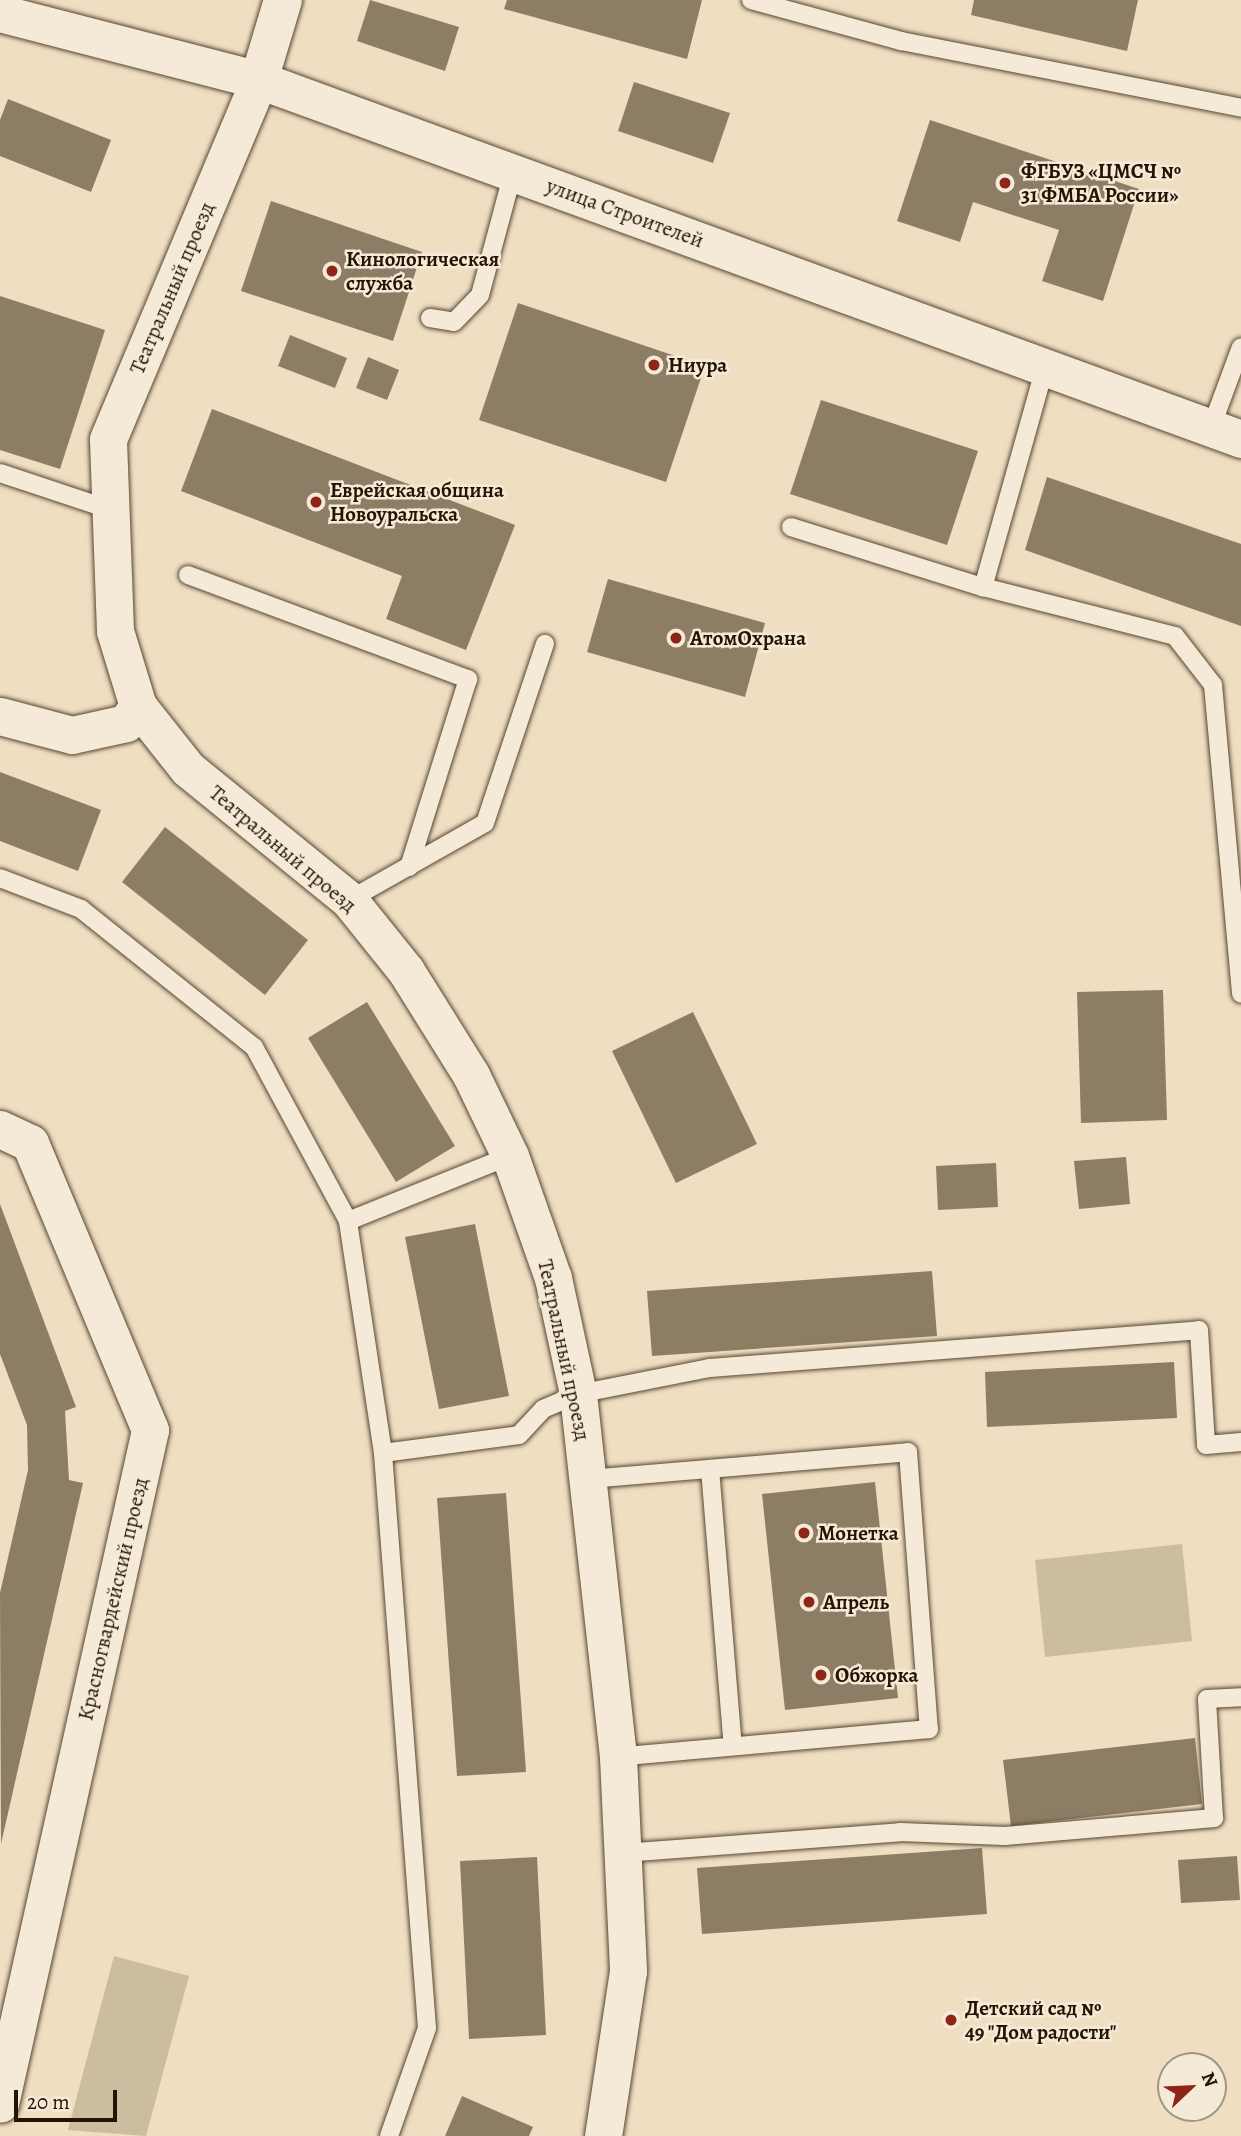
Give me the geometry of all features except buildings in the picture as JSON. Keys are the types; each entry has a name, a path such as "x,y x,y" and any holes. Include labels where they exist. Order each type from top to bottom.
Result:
{"street":[{"path":"259,80 284,0"},
{"name":"улица Строителей","path":"0,13 259,80 1226,434"},
{"name":"Театральный проезд","path":"259,80 108,440 115,631 138,706 188,769 349,900 406,971 471,1075 510,1156 553,1278 578,1394 618,1757 628,1972 603,2136"},
{"path":"0,716 72,735 126,723 138,706"},
{"name":"Красногвардейский проезд","path":"0,1129 30,1143 150,1430 0,2104"}],"lane":[{"path":"751,0 901,41 1241,108"},
{"path":"430,317 454,322 480,295 513,173"},
{"path":"1226,434 1241,347"},
{"path":"983,587 1045,367"},
{"path":"0,473 111,510"},
{"path":"791,527 983,587 1175,636 1213,685 1241,994"},
{"path":"188,575 468,679 409,867"},
{"path":"349,900 485,823 545,644"},
{"path":"0,877 81,909 254,1047 348,1221 383,1454 427,2028 389,2136"},
{"path":"348,1221 510,1156"},
{"path":"383,1454 519,1435 543,1409 578,1394 709,1368 1199,1330 1206,1445 1241,1442"},
{"path":"589,1479 908,1452 929,1729 618,1757"},
{"path":"710,1468 733,1746"},
{"path":"623,1853 900,1832 1005,1836 1214,1818 1207,1699 1241,1697"}],"shaded area":[{"path":"1182,1544 1192,1641 1045,1657 1035,1560"},
{"path":"114,1956 189,1976 146,2136 68,2130"}],"place":[{"name":"ФГБУЗ «ЦМСЧ № 31 ФМБА России»","path":"1005,183"},
{"name":"Кинологическая служба","path":"332,271"},
{"name":"Ниура","path":"654,365"},
{"name":"Еврейская община Новоуральска","path":"316,502"},
{"name":"АтомОхрана","path":"676,638"},
{"name":"Монетка","path":"804,1533"},
{"name":"Апрель","path":"809,1602"},
{"name":"Обжорка","path":"821,1675"},
{"name":"Детский сад № 49 \"Дом радости\"","path":"951,2020"}]}
